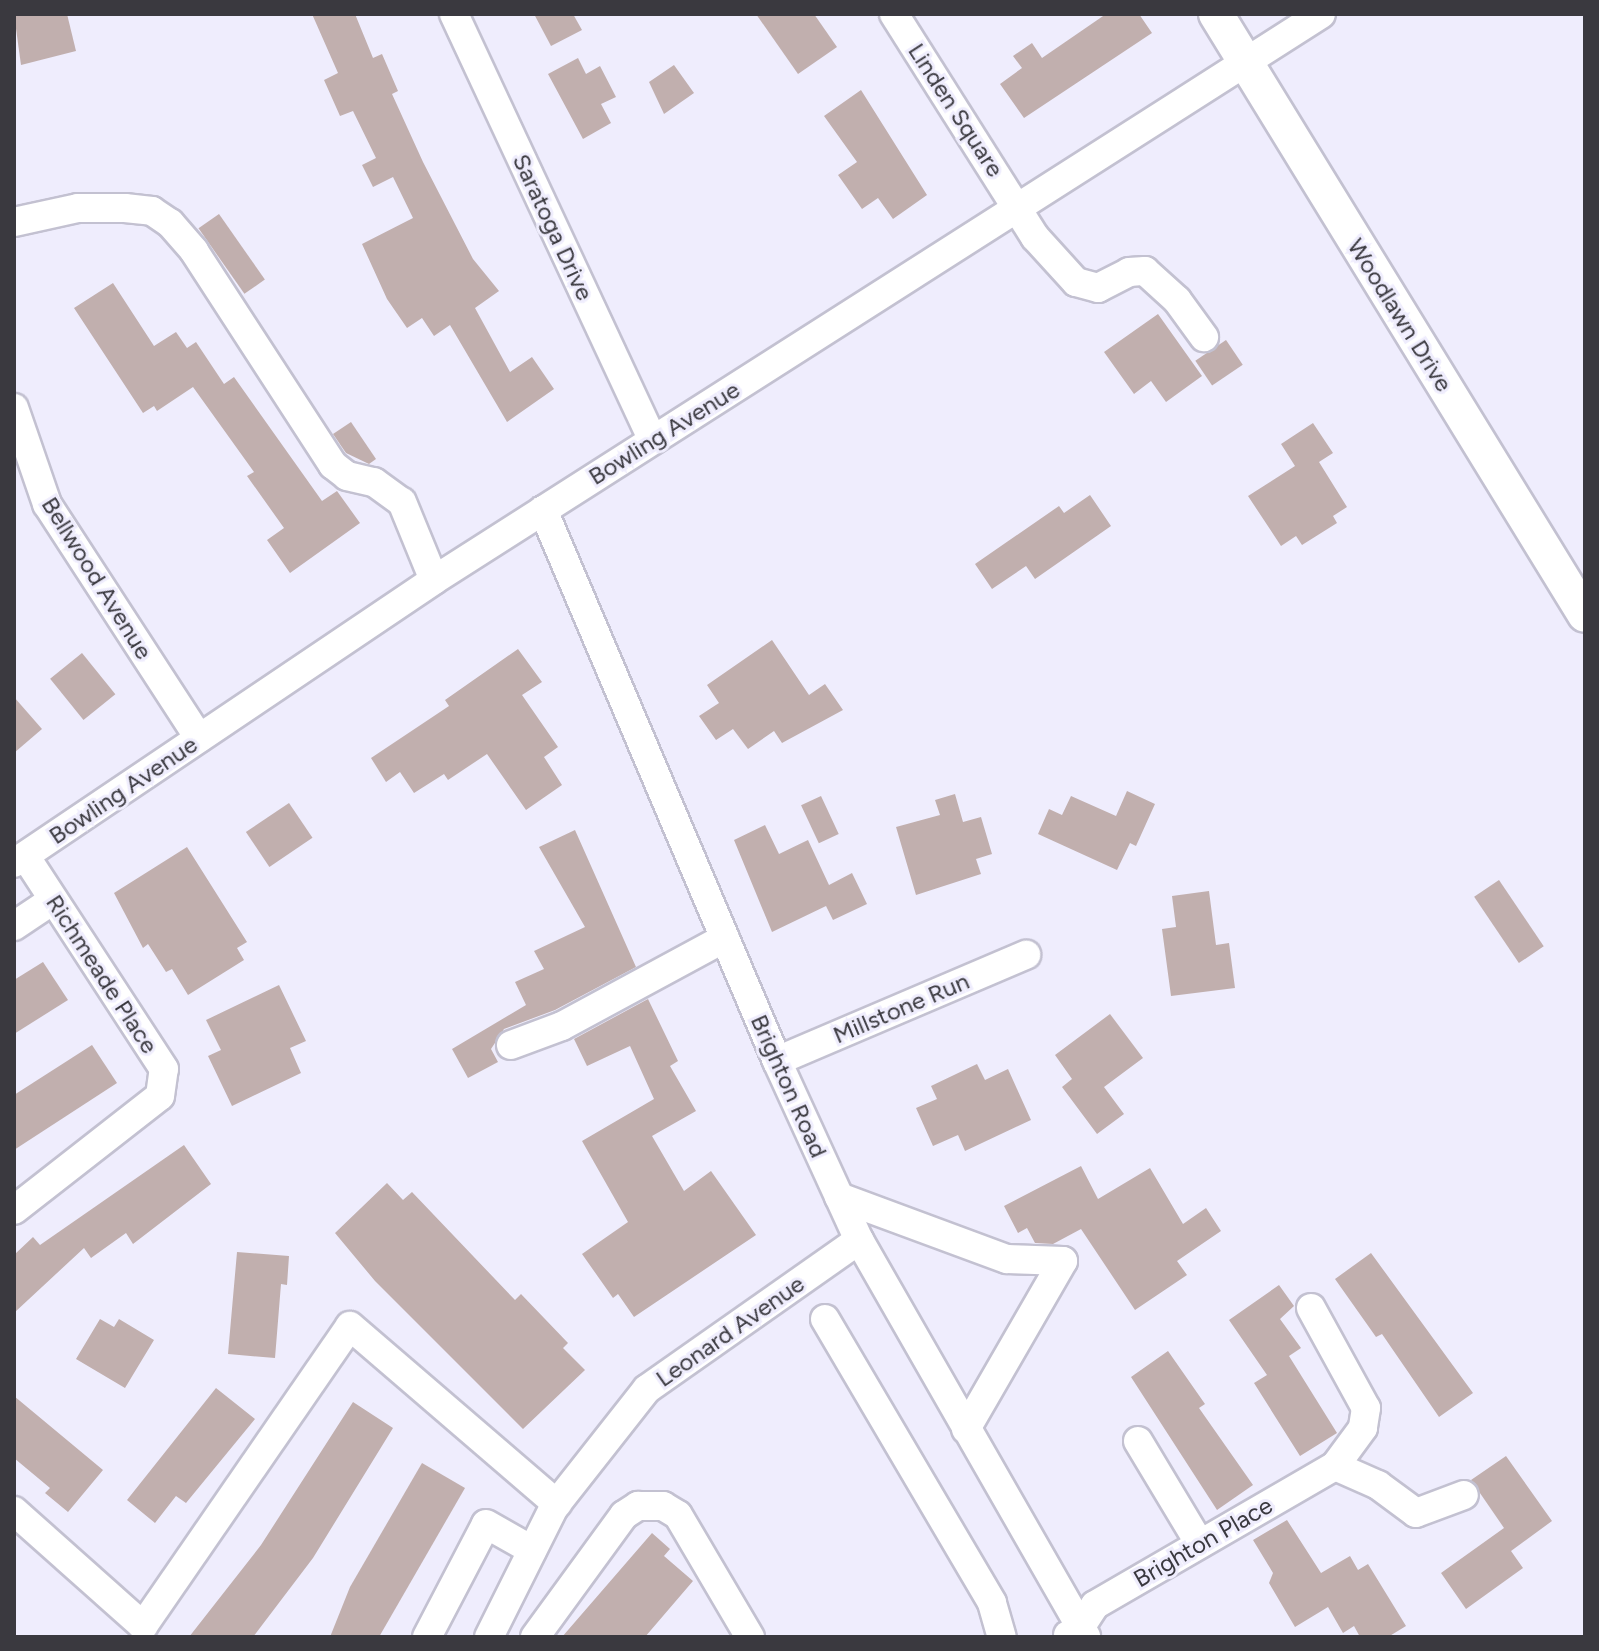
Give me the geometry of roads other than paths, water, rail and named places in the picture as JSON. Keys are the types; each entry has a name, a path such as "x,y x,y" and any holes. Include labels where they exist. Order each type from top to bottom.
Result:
{"main road":[{"name":"Woodlawn Drive","path":"1216,14 1585,615"}],"street":[{"name":"Saratoga Drive","path":"454,14 653,440"},
{"name":"Linden Square","path":"894,14 1019,206 1035,237 1076,282 1098,288 1129,272 1145,271 1177,300 1204,337"},
{"name":"Bowling Avenue","path":"20,860 434,580 1321,14"},
{"path":"14,222 78,208 125,208 152,211 170,223 203,263 333,465 347,476 374,482 402,502 434,580"},
{"name":"Bellwood Avenue","path":"14,408 47,504 199,738"},
{"name":"Brighton Road","path":"543,510 777,1061 859,1240 1077,1634"},
{"name":"Richmeade Place","path":"14,1210 160,1096 164,1069 53,900 20,860"},
{"path":"14,926 53,900"},
{"path":"511,1045 562,1026 725,938"},
{"name":"Millstone Run","path":"777,1061 1026,955"},
{"path":"839,1197 1007,1259 1063,1261 966,1429"},
{"name":"Leonard Avenue","path":"489,1637 557,1504 647,1389 859,1240"},
{"path":"1311,1308 1366,1408 1363,1428 1335,1466 1378,1485 1416,1513 1464,1495"},
{"path":"825,1319 992,1603 1002,1637"},
{"path":"14,1511 143,1626 350,1326 557,1504"},
{"path":"1138,1441 1200,1544"},
{"name":"Brighton Place","path":"1077,1634 1095,1605 1335,1466"},
{"path":"535,1637 624,1515 638,1506 663,1506 678,1515 741,1634"},
{"path":"427,1637 486,1524 532,1550"}]}
